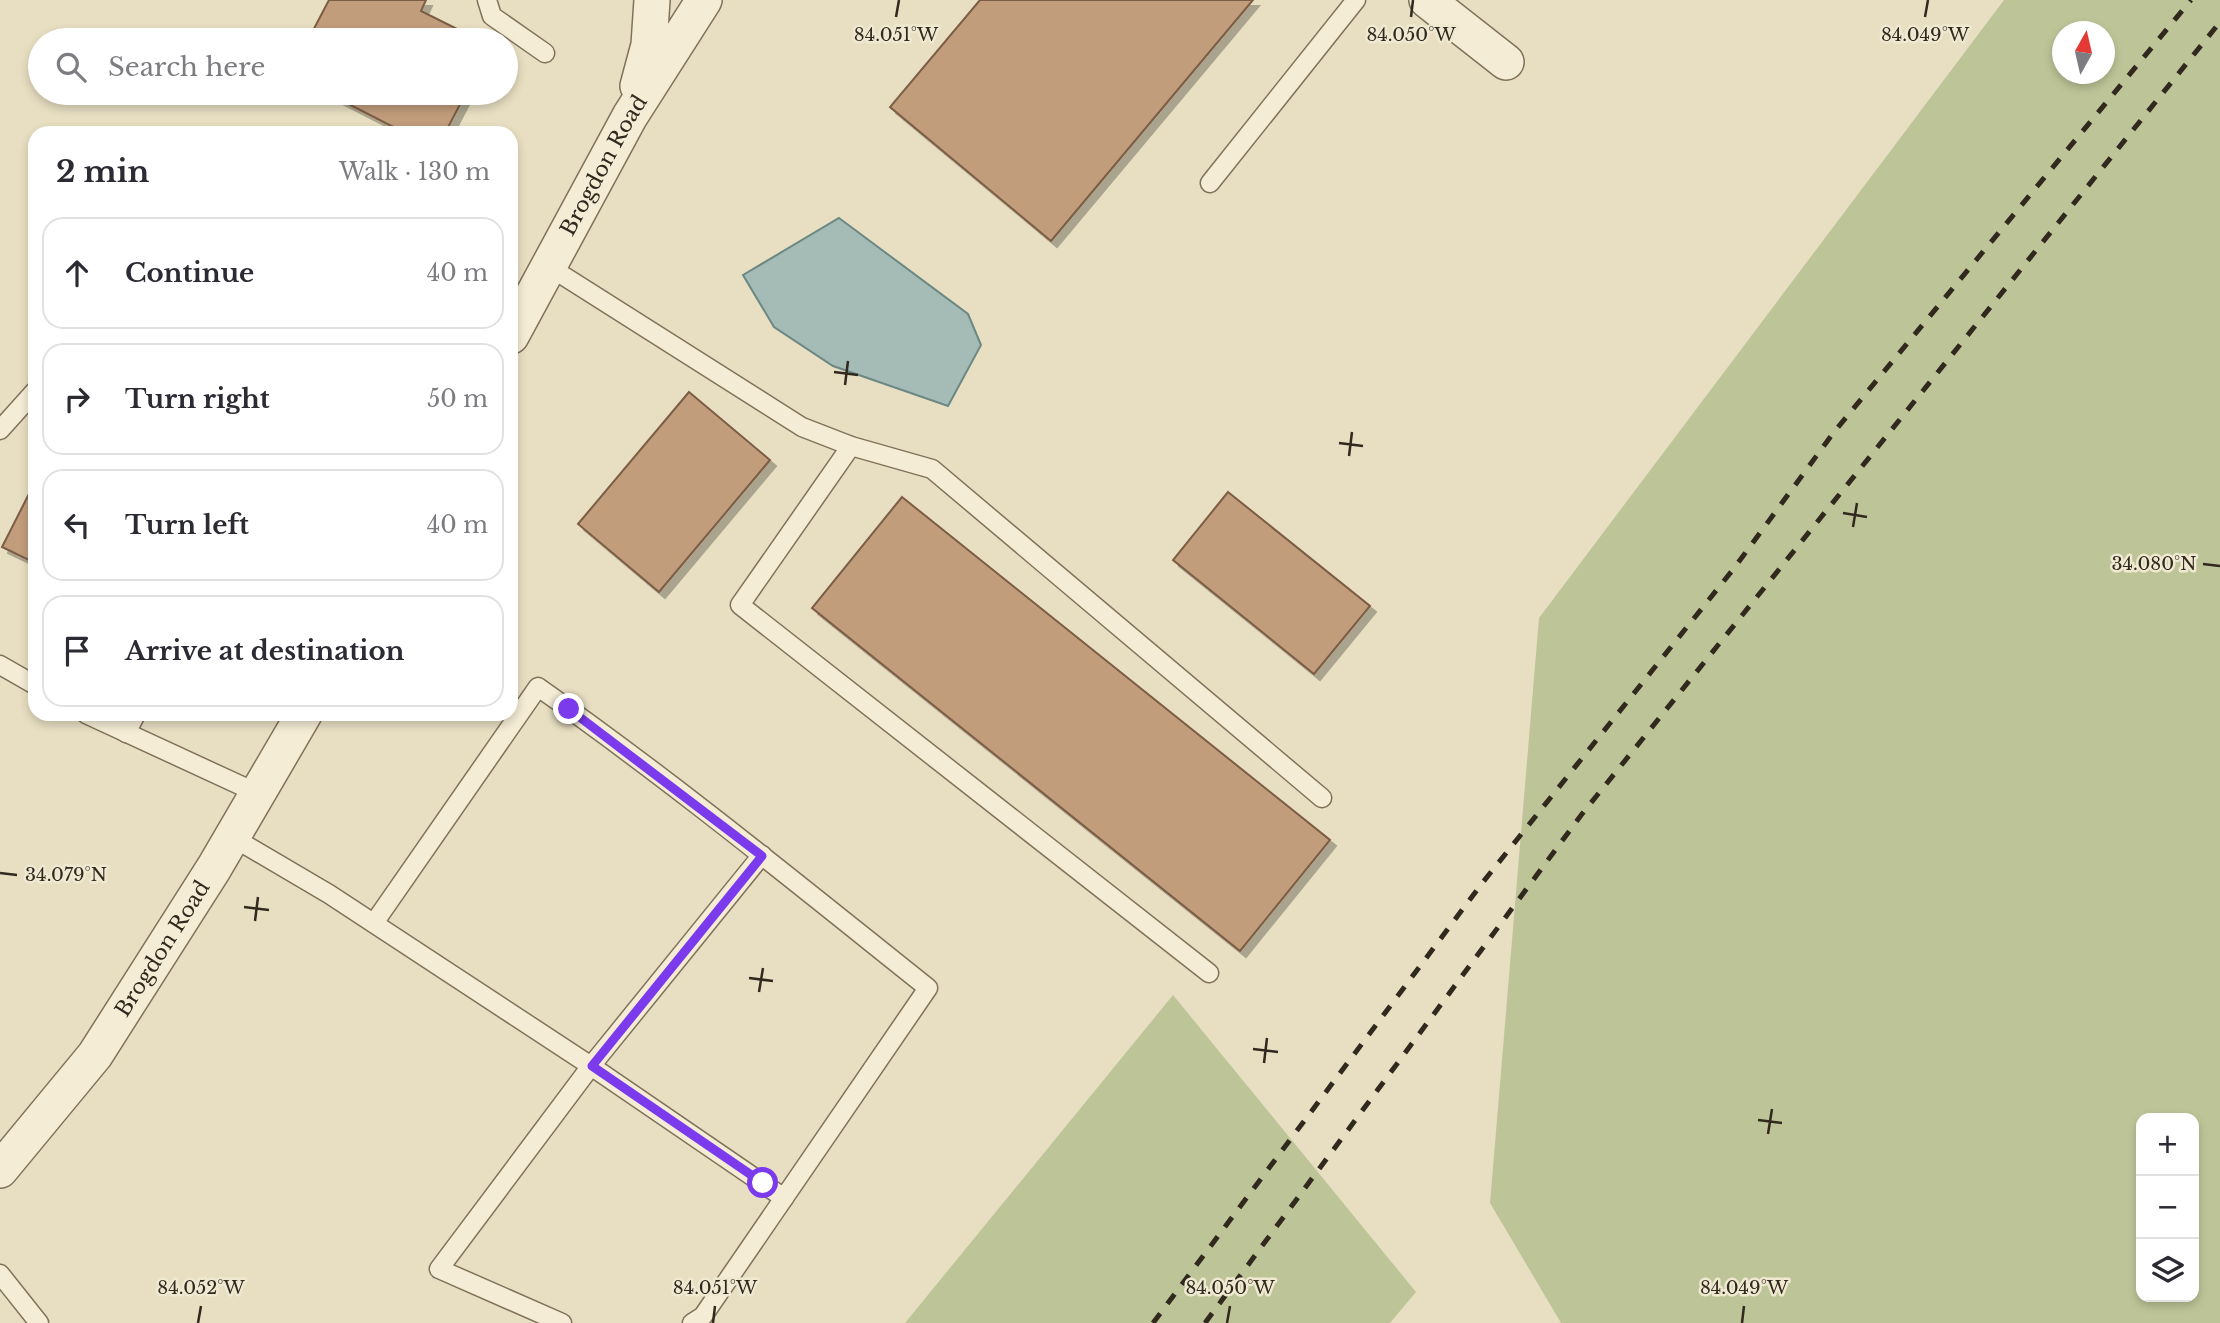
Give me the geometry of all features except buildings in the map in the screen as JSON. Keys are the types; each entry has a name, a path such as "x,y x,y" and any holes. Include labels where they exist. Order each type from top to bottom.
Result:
{"street":[{"path":"630,116 649,45 652,0"},
{"name":"Brogdon Road","path":"518,323 630,116 704,0"},
{"path":"1427,0 1506,62"},
{"name":"Brogdon Road","path":"0,1170 95,1055 214,868 300,721"}],"lane":[{"path":"487,0 492,16 509,28"},
{"path":"1210,183 1356,0"},
{"path":"518,34 545,53"},
{"path":"548,267 802,427 851,446 932,469 1322,798"},
{"path":"0,430 28,399"},
{"path":"851,446 740,605 1209,973"},
{"path":"0,665 28,681"},
{"path":"518,716 538,687 596,728 762,856 928,988 704,1316 692,1323"},
{"path":"101,721 257,793"},
{"path":"126,733 132,721"},
{"path":"374,923 514,721"},
{"path":"232,837 374,923 592,1066 784,1198"},
{"path":"562,1323 439,1269 592,1066 762,856"},
{"path":"0,1275 39,1323"}],"green space":[{"path":"2004,0 2220,0 2220,1323 1561,1323 1490,1203 1539,618"},
{"path":"1173,995 1416,1292 1390,1323 905,1323"}],"water":[{"path":"839,218 968,314 981,345 948,406 833,366 774,327 743,275"}],"railway":[{"path":"1153,1323 1483,882 1735,567 1834,432 2191,0"},
{"path":"1205,1323 1582,814 2220,22"}],"route":[{"path":"569,709 762,856 592,1066 763,1183"}]}
